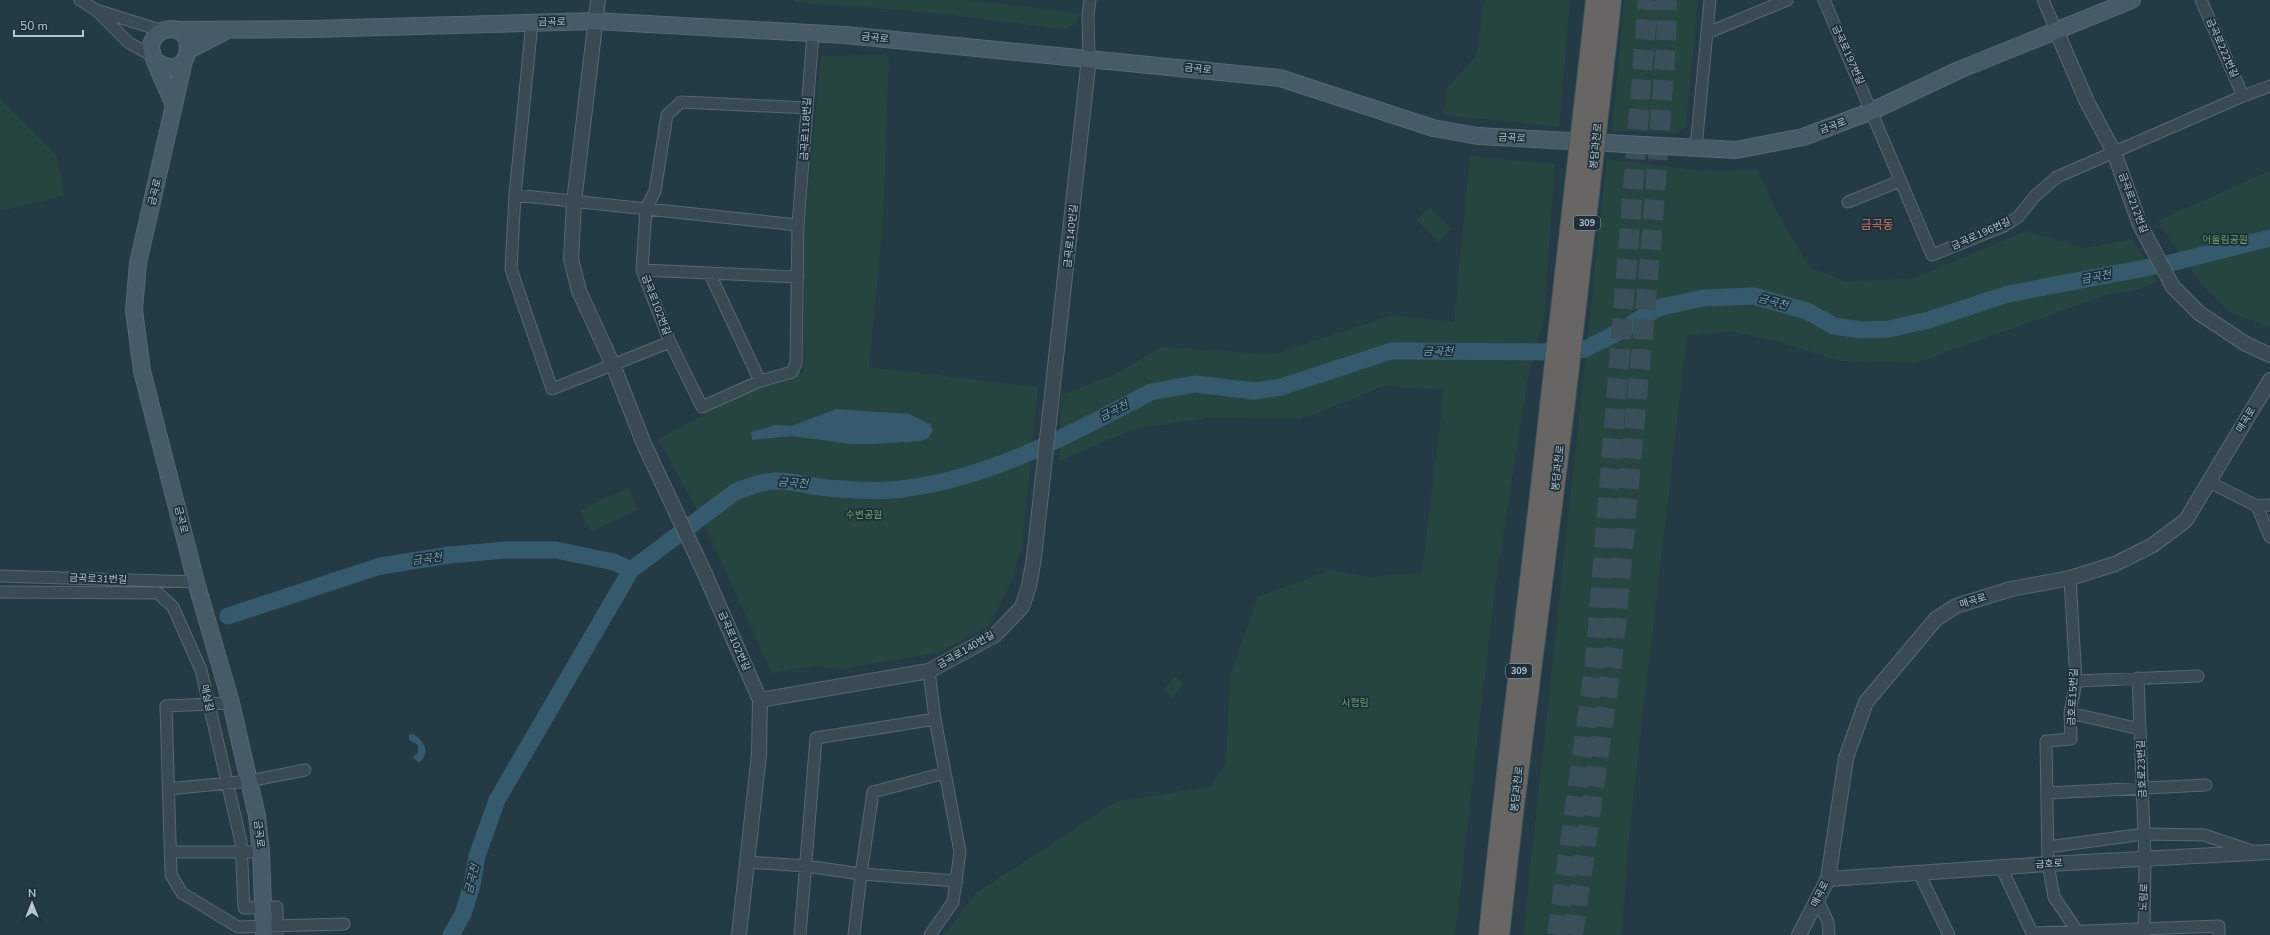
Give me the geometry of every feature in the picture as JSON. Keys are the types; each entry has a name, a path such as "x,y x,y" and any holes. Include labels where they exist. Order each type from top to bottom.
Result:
{"highway":[{"name":"봉담과천로","path":"1500,935 1599,37 1595,0"},
{"name":"봉담과천로","path":"1599,37 1612,0"},
{"name":"봉담과천로","path":"1488,935 1500,813 1529,594 1557,408"}],"main road":[{"name":"금곡로","path":"170,31 227,31 595,21 813,33 1089,58 1280,78 1433,128 1478,136 1593,141 1736,150 1803,137 1872,111 1959,70 2132,0"},
{"path":"154,58 162,66 178,66 186,56 186,38 170,31 154,38 151,50 154,58 174,105"},
{"name":"금곡로","path":"227,31 186,56 138,264 134,310 142,370 196,582 231,703 257,816 262,852 264,907 268,931"}],"street":[{"path":"80,0 96,10 129,43 154,58"},
{"name":"금곡로102번길","path":"598,0 574,202 571,259 579,291 613,365 644,444 669,494 760,700 759,754 739,935"},
{"path":"1089,58 1088,16 1090,0"},
{"path":"1696,148 1710,0"},
{"path":"1707,33 1787,0"},
{"name":"금곡로197번길","path":"1824,0 1872,111"},
{"path":"2043,0 2056,30"},
{"name":"금곡로222번길","path":"2201,0 2243,96"},
{"path":"96,10 170,31"},
{"path":"532,22 515,195 512,269 552,389 613,365"},
{"name":"금곡로212번길","path":"2056,30 2087,102 2114,152 2140,226 2173,288 2199,313 2246,344 2270,355"},
{"name":"금곡로118번길","path":"670,342 702,407 760,381 792,372 796,363 798,225 813,33"},
{"name":"금곡로140번길","path":"760,700 929,671 995,635 1022,606 1029,586 1034,558 1049,414 1067,271 1089,58"},
{"name":"금곡로196번길","path":"1872,111 1932,255 2004,226 2018,217 2035,196 2057,177 2243,96 2270,86"},
{"path":"646,209 655,190 667,115 681,102 807,108"},
{"path":"1848,202 1900,181"},
{"path":"515,195 798,225"},
{"name":"금곡로102번길","path":"613,365 670,342 642,270 646,209"},
{"path":"642,270 798,277"},
{"path":"710,274 760,381"},
{"name":"매곡로","path":"1799,935 1828,880 1846,758 1866,702 1936,619 1956,606 2011,589 2070,578 2114,564 2153,544 2186,520 2270,380"},
{"path":"2209,482 2257,506 2270,505"},
{"path":"2257,506 2270,537"},
{"name":"금곡로31번길","path":"0,576 196,582"},
{"name":"금호로15번길","path":"2070,578 2076,682 2070,713 2071,739 2046,741 2048,864 2054,897 2077,931"},
{"name":"매실길","path":"0,592 158,593 173,607 201,670 241,842 244,908 264,907"},
{"path":"929,671 935,719 960,852 954,902 930,935"},
{"path":"2076,682 2198,676"},
{"name":"금호로23번길","path":"2138,678 2145,859"},
{"path":"231,703 166,706 171,875 182,893 238,927 268,931 344,924"},
{"path":"2070,713 2140,729"},
{"path":"800,935 816,738 935,719"},
{"path":"168,789 249,781 305,770"},
{"path":"854,935 873,792 945,773"},
{"path":"2047,793 2206,785"},
{"path":"2048,847 2144,834 2204,836 2264,853"},
{"path":"170,852 262,852"},
{"name":"금호로","path":"1828,880 2048,864 2264,853"},
{"name":"노림로","path":"2144,932 2145,859"},
{"path":"746,862 806,866 861,874 957,880"},
{"path":"2001,867 2032,934 2077,931 2144,932 2219,926 2219,935"},
{"path":"1919,873 1949,935"},
{"path":"1817,899 1828,922 1828,935"}],"green space":[{"path":"794,0 964,0 1081,13 1075,24 1065,29 925,12 793,2"},
{"path":"1484,0 1570,0 1559,127 1443,115 1447,88 1476,56"},
{"path":"1624,0 1698,0 1686,127 1677,133 1612,131"},
{"name":"수변공원","path":"889,55 883,221 869,367 1038,387 1022,545 1012,581 990,625 938,653 842,669 815,666 772,673 702,519 658,439 750,390 803,373 805,224 821,56"},
{"path":"0,99 57,156 64,196 0,211"},
{"name":"시험림","path":"1470,156 1555,164 1544,316 1527,383 1494,596 1455,935 944,935 976,893 1117,801 1210,787 1226,763 1230,675 1258,597 1331,570 1370,577 1422,572 1444,390 1384,386 1301,419 1209,418 1134,429 1059,461 1061,395 1116,374 1161,347 1274,354 1393,315 1454,322"},
{"path":"1607,159 1704,171 1757,170 1777,212 1810,268 1844,281 1912,279 2026,231 2085,248 2133,239 2157,282 2134,291 2112,293 1916,363 1840,361 1773,340 1728,331 1687,336 1629,834 1622,935 1523,935"},
{"name":"어울림공원","path":"2270,171 2270,327 2230,312 2202,285 2157,221"},
{"path":"1430,207 1451,229 1438,242 1417,220"},
{"path":"628,488 638,510 591,532 580,510"},
{"path":"1175,676 1184,684 1172,698 1163,690"}],"water":[{"path":"836,409 909,414 930,424 933,430 928,438 920,441 876,444 851,444 792,436 752,440 751,432 776,425 792,426"},
{"path":"413,734 421,740 426,751 423,759 419,763 413,757 418,753 418,745 409,740 409,735"}],"waterway":[{"name":"금곡천","path":"451,935 463,914 472,885 477,856 497,800 631,570 735,492 760,484 776,481 836,489 873,491 897,490 941,482 973,474 1004,463 1064,437 1151,392 1195,384 1254,391 1281,387 1391,351 1567,352 1585,349 1623,330 1647,314 1661,307 1704,298 1754,296 1807,311 1834,326 1861,330 1889,329 1929,320 2008,294 2171,263 2270,238"},
{"name":"금곡천","path":"228,616 380,566 450,555 505,550 556,550 614,562 631,570"}],"tunnel":[{"path":"1557,935 1595,663 1648,0"},
{"path":"1573,935 1614,647 1652,235 1666,44 1667,0"}],"district":[{"name":"금곡동","path":"1877,225"}]}
